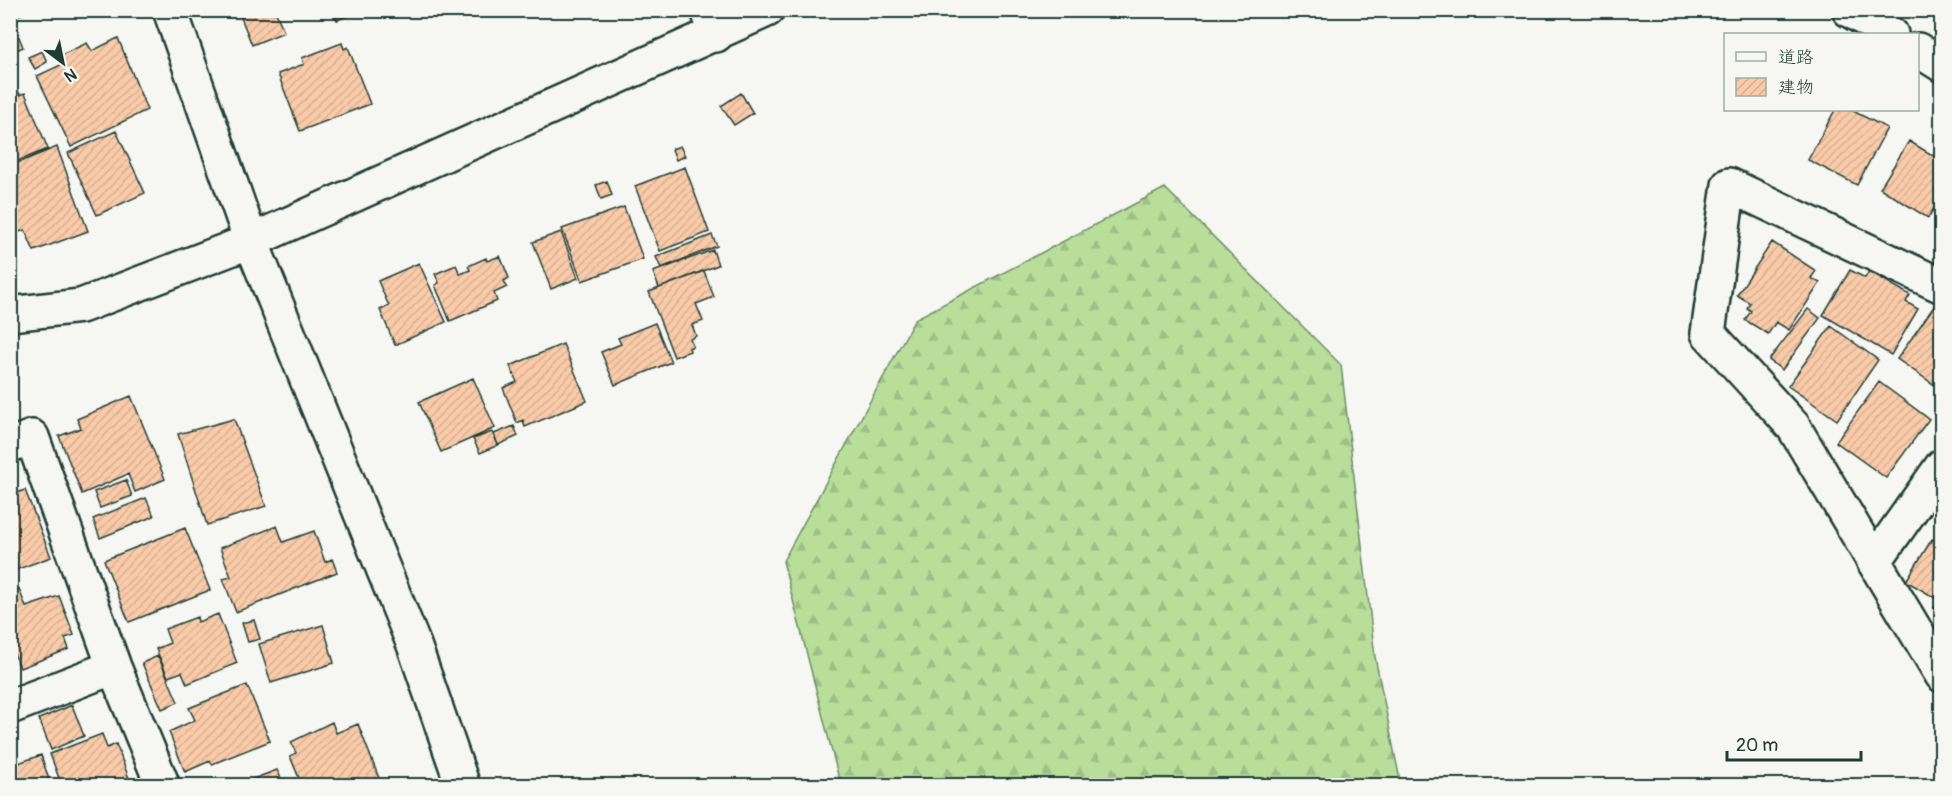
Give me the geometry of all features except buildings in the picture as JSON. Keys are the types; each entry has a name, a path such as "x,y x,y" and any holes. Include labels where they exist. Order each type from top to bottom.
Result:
{"street":[{"path":"170,10 251,241 414,645 463,786"},
{"path":"10,314 81,306 251,241 712,23 767,10"},
{"path":"1849,10 1889,33"},
{"path":"1919,51 1941,65"},
{"path":"1941,286 1729,185 1707,333 1792,426 1941,675"},
{"path":"10,445 32,437 114,667 163,786"},
{"path":"1874,562 1941,466"},
{"path":"10,707 114,667"}],"green space":[{"path":"1165,188 1341,365 1375,657 1401,785 845,785 838,775 783,561 915,319"}]}
